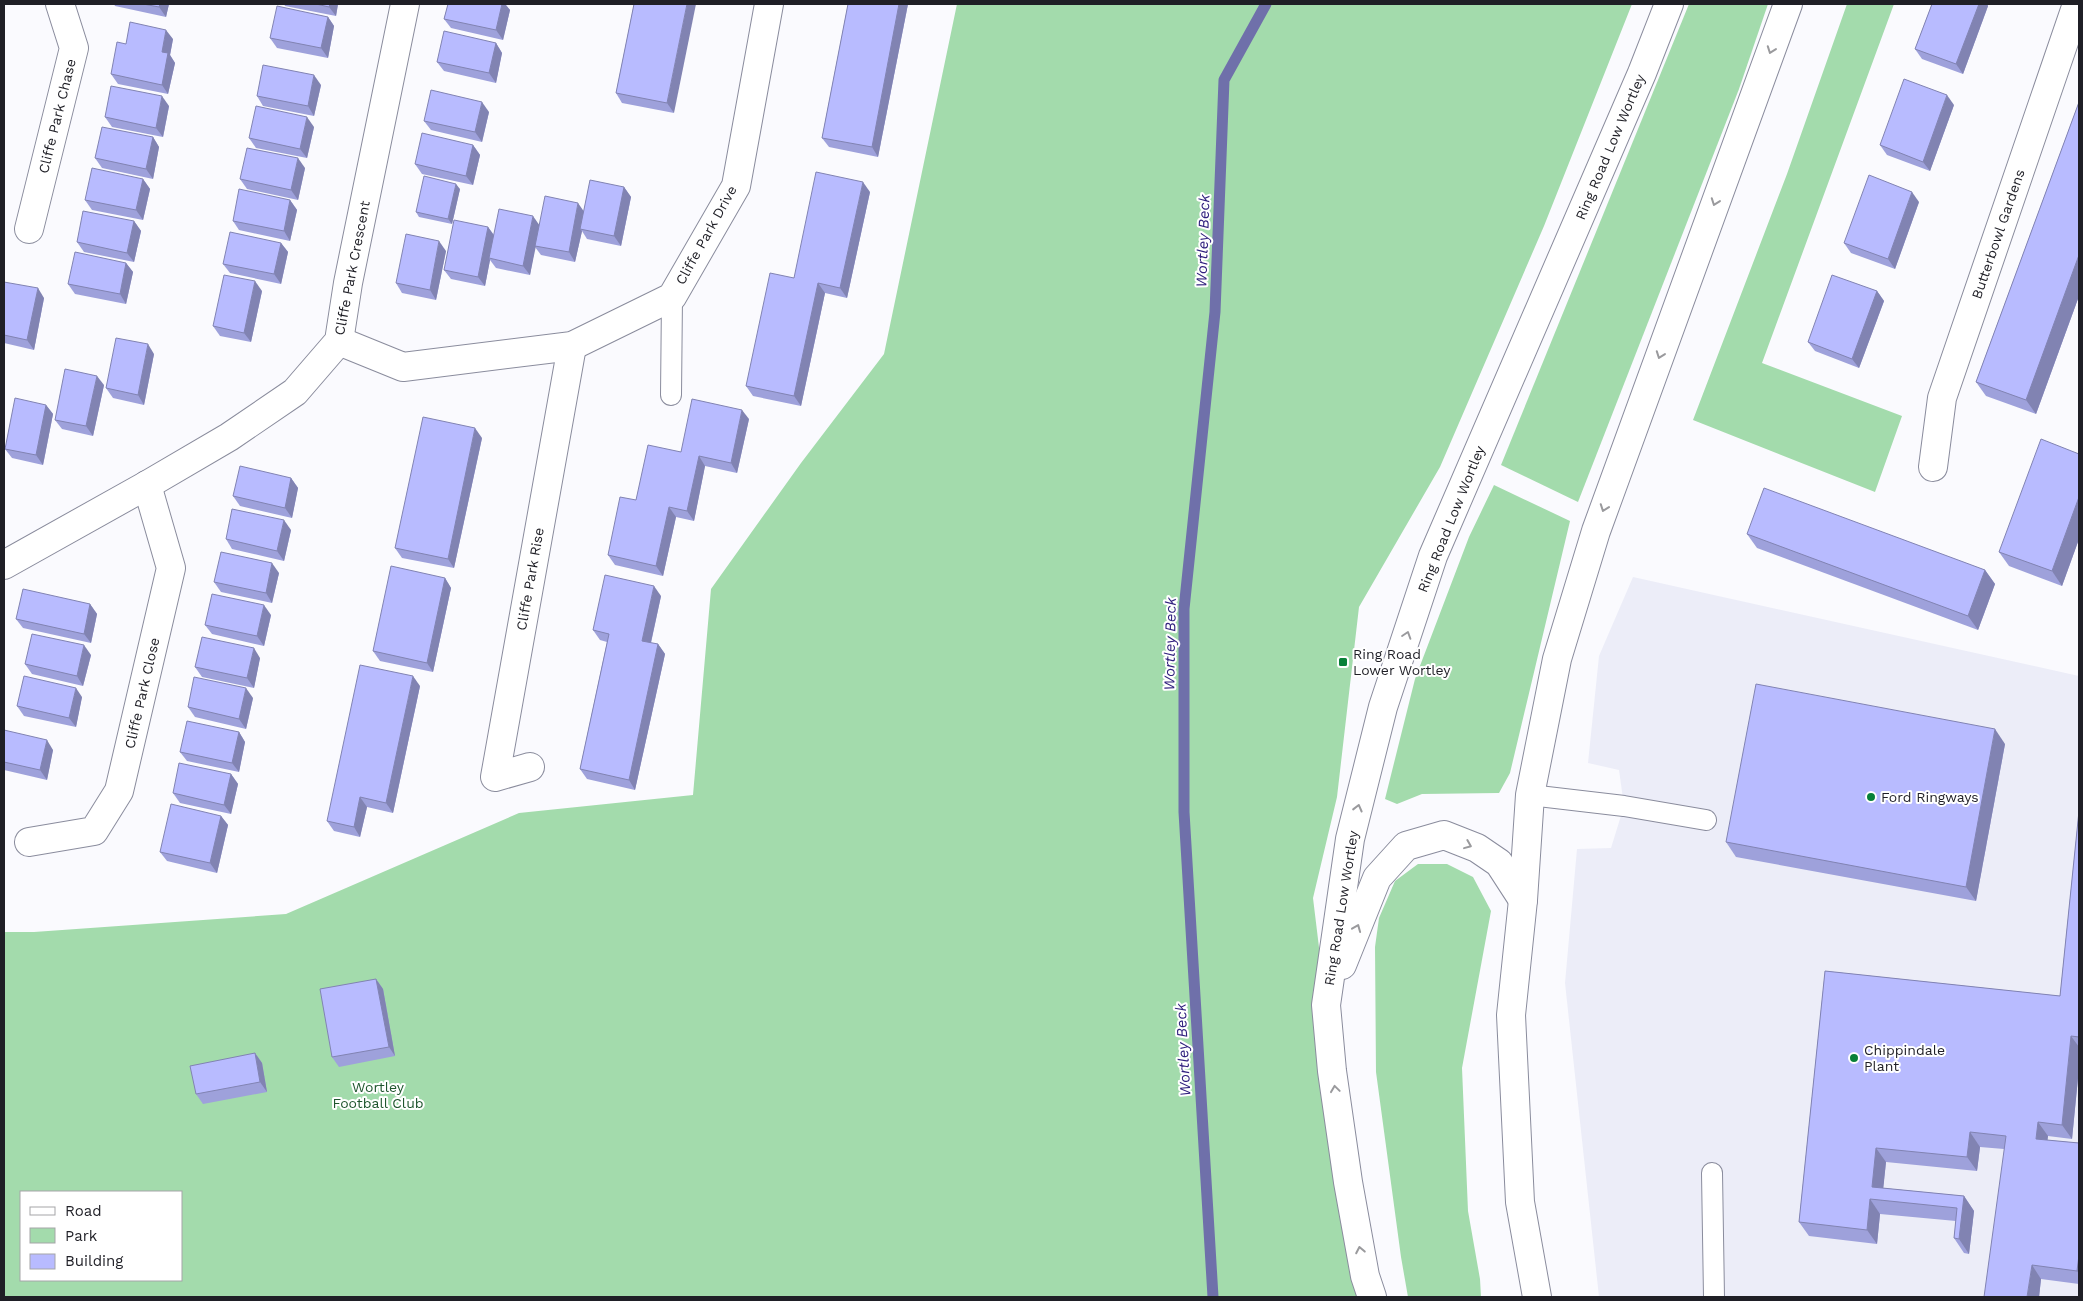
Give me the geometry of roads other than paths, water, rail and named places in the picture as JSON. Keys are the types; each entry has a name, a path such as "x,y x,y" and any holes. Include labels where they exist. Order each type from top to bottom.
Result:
{"main road":[{"name":"Cliffe Park Chase","path":"29,229 74,48 60,4"},
{"name":"Cliffe Park Crescent","path":"4,565 147,485 229,436 295,392 339,341 348,283 405,4"},
{"name":"Cliffe Park Drive","path":"339,341 403,368 572,346 672,296 736,186 769,4"},
{"name":"Ring Road Low Wortley","path":"1372,1297 1365,1276 1348,1182 1331,1063 1326,1006 1350,839 1383,707 1434,556 1642,73 1669,4"},
{"path":"1537,1297 1520,1202 1512,1015 1523,900 1530,795 1557,659 1596,531 1788,4"},
{"name":"Butterbowl Gardens","path":"1933,467 1942,398 2077,4"},
{"name":"Cliffe Park Rise","path":"530,767 495,777 572,346"},
{"name":"Cliffe Park Close","path":"29,842 94,831 119,791 170,568 147,485"},
{"path":"1326,1006 1377,878 1406,846 1444,835 1477,848 1499,863 1523,900"},
{"path":"1520,1297 1531,1270"}],"lane":[{"path":"671,395 672,296"},
{"path":"1530,795 1624,806 1706,820"},
{"path":"1712,1173 1714,1297"}],"waterway":[{"name":"Wortley Beck","path":"1213,1297 1184,812 1184,609 1215,312 1224,80 1266,4"}],"place":[{"name":"Ring Road Lower Wortley","path":"1343,662"},
{"name":"Ford Ringways","path":"1871,797"},
{"name":"Chippindale Plant","path":"1854,1058"}],"park label":[{"name":"Wortley Football Club","path":"378,1096"}]}
